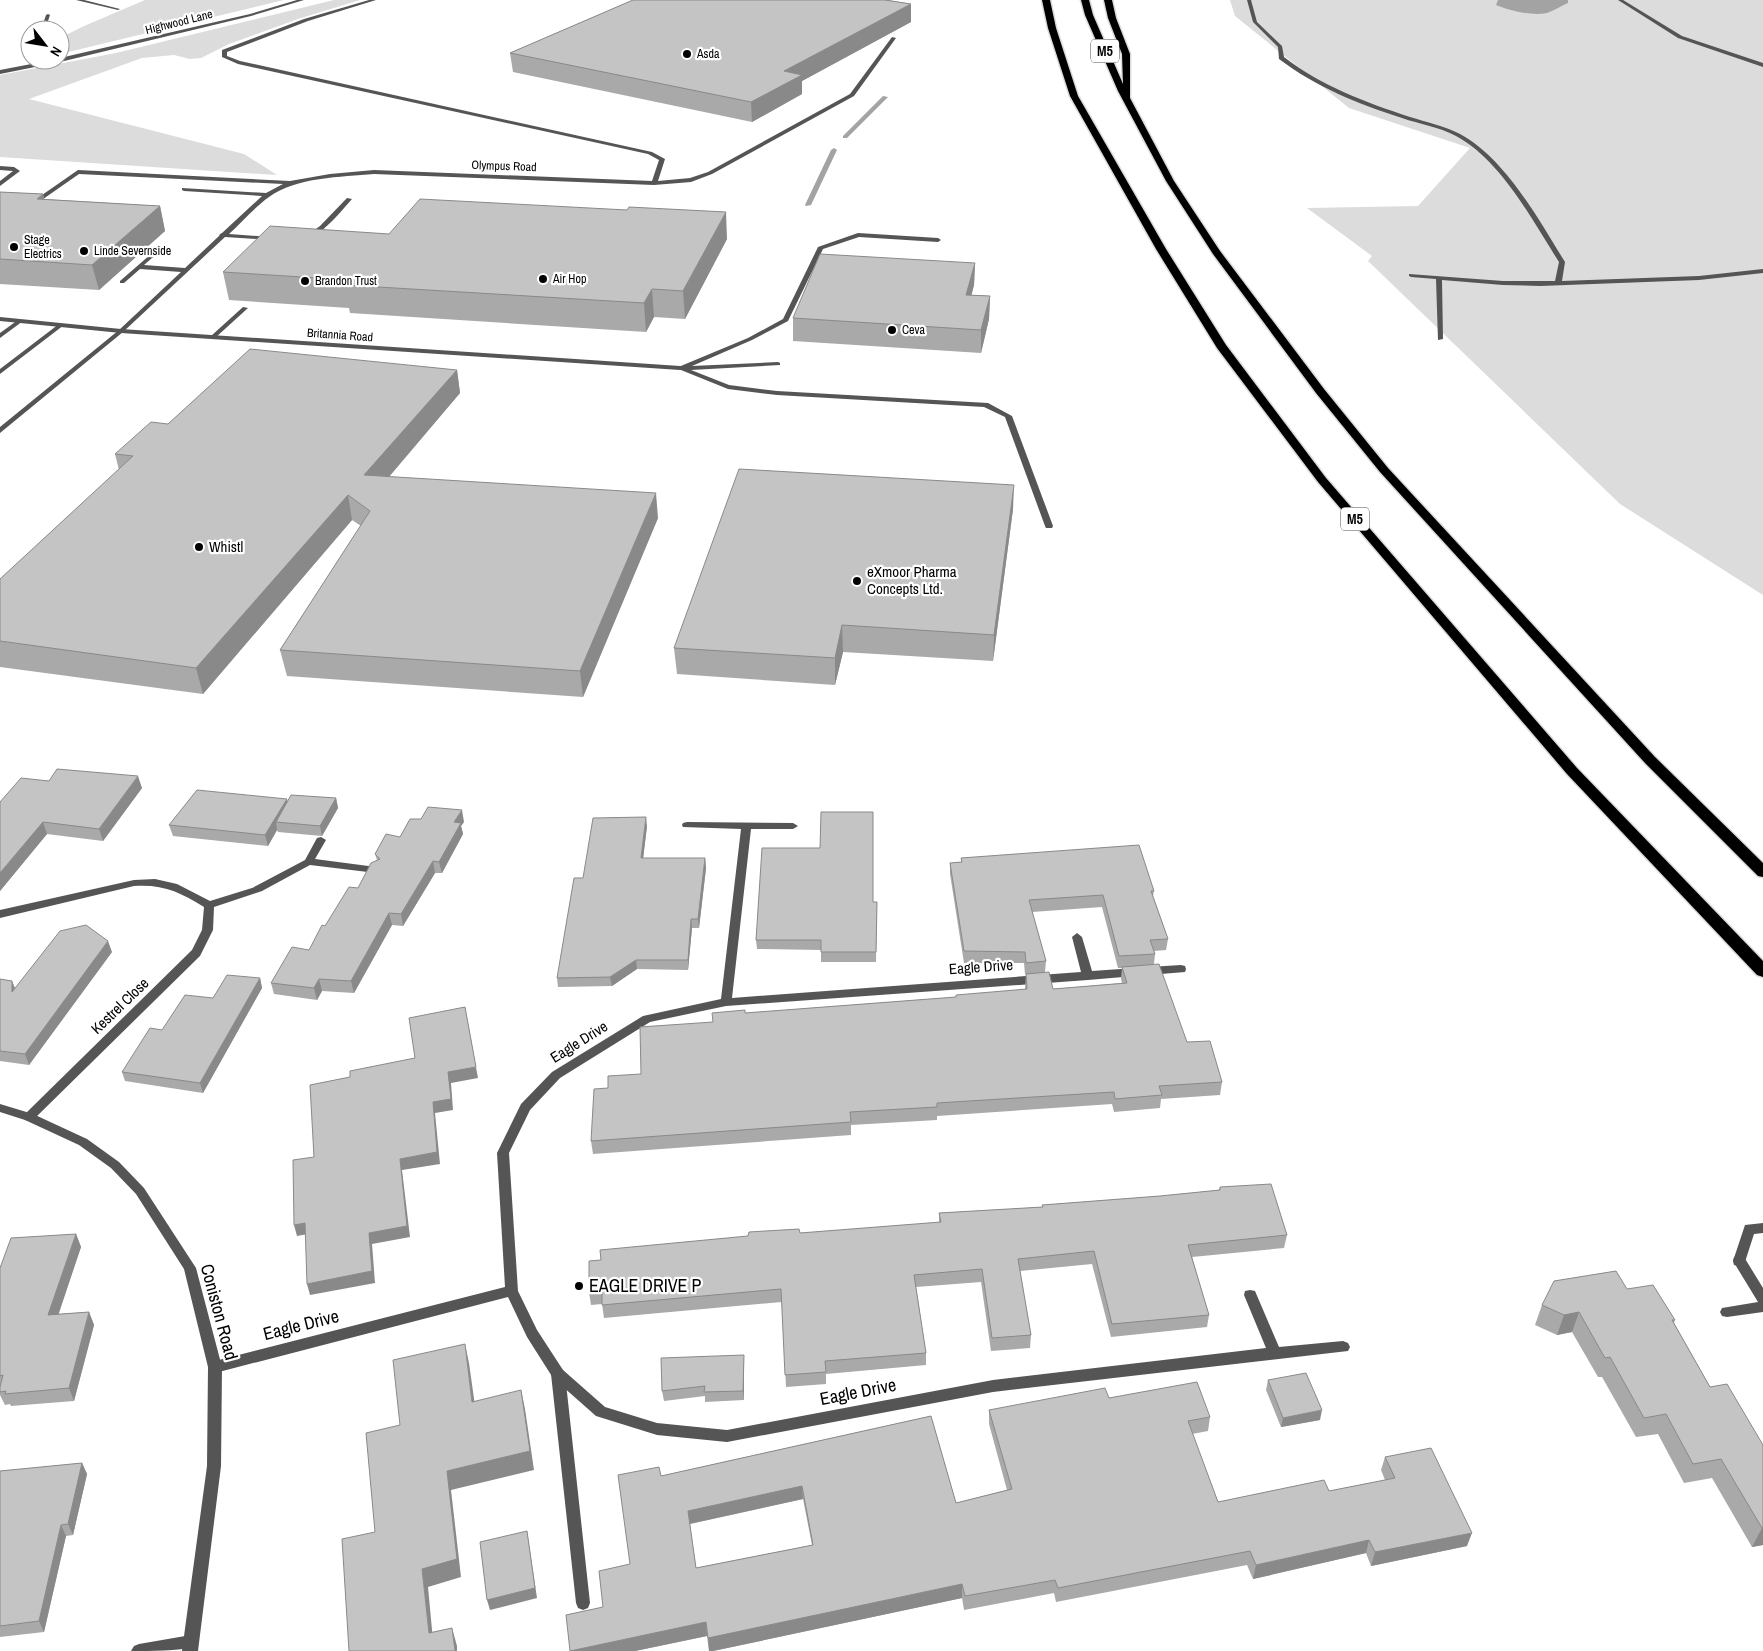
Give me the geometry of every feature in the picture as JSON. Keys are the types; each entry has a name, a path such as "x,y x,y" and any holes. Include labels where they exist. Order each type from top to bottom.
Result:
{"highway":[{"name":"M5","path":"1046,0 1052,28 1074,96 1160,249 1221,346 1322,480 1572,772 1763,971"},
{"name":"M5","path":"1086,0 1089,15 1127,100 1170,181 1216,252 1320,391 1384,470 1650,760 1763,872"},
{"name":"M5","path":"1108,0 1112,18 1126,54 1127,100"}],"street":[{"path":"78,0 118,9"},
{"name":"Highwood Lane","path":"70,58 302,0"},
{"path":"374,0 306,20 224,52 225,57 238,62 650,153 662,159 654,183"},
{"path":"1249,0 1254,22 1280,47 1282,58 1304,75 1376,106 1457,134 1468,139 1483,152 1508,183 1562,262 1558,283"},
{"path":"1620,0 1680,37 1763,65"},
{"path":"46,20 48,15"},
{"name":"Olympus Road","path":"0,431 121,331 267,195 290,183 330,176 374,172 654,183 691,180 710,173 852,95 894,38"},
{"name":"Highwood Lane","path":"0,72 20,68"},
{"path":"0,168 17,171 0,184"},
{"path":"34,203 78,172 290,183"},
{"path":"184,189 267,195"},
{"path":"302,238 322,227 349,199"},
{"path":"680,368 750,339 786,320 820,248 858,235 938,240"},
{"path":"222,236 276,240"},
{"path":"122,282 158,250"},
{"path":"139,267 186,270"},
{"path":"1411,276 1509,284 1655,281 1748,274 1763,271"},
{"path":"1439,278 1440,339"},
{"path":"212,337 245,308"},
{"name":"Britannia Road","path":"0,319 121,331 680,368"},
{"path":"0,336 20,321"},
{"path":"0,372 61,325"},
{"path":"680,368 778,364"},
{"path":"680,368 728,387 767,392 985,405 1008,416 1048,526"},
{"path":"687,824 793,826"},
{"path":"726,1002 746,826"},
{"path":"0,914 150,881 165,883 187,891 209,905 258,889 308,862 321,840"},
{"path":"308,862 376,870"},
{"name":"Kestrel Close","path":"29,1117 196,953 207,937 210,921 209,905"},
{"path":"1077,937 1088,976"},
{"name":"Eagle Drive","path":"1181,969 726,1002 647,1019 556,1075 525,1107 503,1153 512,1291 532,1333 558,1374 600,1412 657,1429 727,1436 993,1386 1275,1353 1343,1348"},
{"name":"Coniston Road","path":"0,1108 29,1117 83,1142 114,1165 140,1191 190,1268 215,1367 214,1466 190,1646"},
{"path":"1763,1228 1749,1229 1740,1261 1763,1299"},
{"name":"Eagle Drive","path":"215,1367 512,1291"},
{"path":"1250,1295 1275,1353"},
{"path":"1727,1312 1763,1307"},
{"path":"558,1374 583,1603"},
{"path":"139,1651 190,1646"}],"shaded area":[{"path":"145,0 284,0 70,52 70,33"},
{"path":"334,0 360,0 298,19 229,44 201,58 190,59 174,55 142,58 29,99 244,154 277,175 0,157 0,75 26,70 70,70 70,62 116,53"},
{"path":"1230,0 1763,0 1763,595 1620,504 1368,261 1372,256 1307,208 1418,206 1470,148 1349,108 1235,16"},
{"path":"1498,0 1568,0 1568,3 1547,13 1535,14 1496,5"}],"building":[{"name":"Asda","path":"633,0 885,0 911,4 784,71 802,75 751,102 510,53"},
{"path":"0,192 43,194 37,199 160,206 92,265 0,259"},
{"path":"420,199 627,210 629,207 726,212 683,291 652,289 644,303 345,285 349,280 223,272 270,226 389,234"},
{"path":"820,254 975,263 966,295 990,296 981,330 793,318"},
{"path":"250,349 457,370 364,475 656,493 580,671 280,650 370,511 348,495 196,668 0,641 0,579 133,456 115,454 151,422 168,424"},
{"name":"eXmoor Pharma Concepts Ltd.","path":"739,469 1014,485 994,635 842,625 835,658 674,648"},
{"path":"57,769 138,776 99,829 43,822 0,873 0,802 21,778 49,781"},
{"path":"197,790 287,799 265,835 169,825"},
{"path":"291,795 336,798 320,826 276,822"},
{"path":"428,807 462,810 454,822 461,823 439,862 433,861 401,914 389,913 351,981 319,979 314,988 271,983 292,947 309,950 322,925 325,926 349,887 358,888 371,863 380,859 375,854 386,834 400,837 410,819 421,819"},
{"path":"821,812 873,812 873,902 877,902 876,952 821,952 821,940 756,940 762,848 820,848"},
{"path":"646,817 641,858 705,858 698,919 691,919 688,960 636,960 610,977 557,978 574,878 583,878 593,818"},
{"path":"1139,845 1154,891 1151,891 1168,939 1150,940 1155,954 1119,956 1103,895 1029,900 1046,961 1026,963 1025,952 964,951 950,863 962,862 961,858"},
{"path":"86,925 108,941 25,1054 0,1051 0,979 12,981 12,992 60,931"},
{"path":"1159,964 1187,1042 1210,1041 1222,1082 1159,1086 1162,1095 1115,1099 1114,1092 937,1103 937,1107 850,1112 851,1122 591,1141 594,1089 608,1088 608,1076 641,1074 640,1027 713,1022 712,1013 745,1010 745,1013 956,997 956,995 1027,989 1026,974 1049,972 1053,989 1127,983 1122,967"},
{"path":"227,975 260,978 200,1083 122,1072 150,1028 162,1030 185,995 213,998"},
{"path":"465,1007 476,1067 448,1072 451,1099 433,1102 437,1152 400,1159 407,1226 369,1233 372,1271 307,1284 305,1223 294,1225 293,1160 314,1157 310,1085 350,1077 350,1071 415,1058 409,1018"},
{"path":"1271,1184 1287,1235 1188,1245 1209,1315 1112,1324 1094,1251 1018,1259 1031,1335 992,1338 982,1269 914,1275 926,1353 825,1361 826,1372 785,1375 781,1289 602,1305 602,1291 589,1292 589,1261 601,1260 600,1250 748,1236 749,1232 799,1229 800,1233 941,1222 939,1213 1043,1207 1042,1205 1160,1196 1220,1190 1220,1187"},
{"path":"76,1234 48,1315 89,1312 69,1388 5,1394 6,1391 0,1392 3,1375 0,1376 0,1268 11,1238"},
{"path":"1616,1271 1627,1289 1653,1285 1675,1320 1672,1320 1710,1387 1727,1384 1763,1445 1763,1528 1721,1459 1693,1464 1666,1414 1644,1418 1610,1357 1605,1358 1579,1312 1564,1315 1542,1305 1554,1281"},
{"path":"465,1344 472,1402 521,1390 530,1451 447,1471 457,1559 422,1569 429,1633 452,1628 455,1651 349,1651 342,1539 375,1532 366,1433 400,1425 393,1360"},
{"path":"744,1355 743,1391 704,1392 705,1386 662,1391 661,1358"},
{"path":"1306,1373 1322,1410 1283,1418 1268,1380"},
{"path":"1197,1382 1210,1417 1188,1421 1218,1502 1324,1480 1329,1491 1395,1478 1385,1457 1431,1448 1472,1533 1375,1552 1369,1540 1256,1565 1250,1551 1058,1588 1055,1580 965,1596 962,1584 708,1638 706,1622 570,1651 566,1615 603,1607 599,1571 630,1564 618,1475 659,1467 661,1476 931,1416 956,1503 1012,1489 989,1410 1105,1388 1109,1398","holes":["802,1486 813,1545 696,1568 688,1511"]},
{"path":"82,1463 68,1524 61,1525 39,1621 0,1626 0,1471"},
{"path":"527,1531 535,1588 487,1600 480,1542"}],"waterway":[{"path":"845,137 885,97"},
{"path":"808,205 834,150"}],"place":[{"name":"Asda","path":"687,54"},
{"name":"Stage Electrics","path":"14,247"},
{"name":"Linde Severnside","path":"84,251"},
{"name":"Air Hop","path":"543,279"},
{"name":"Brandon Trust","path":"305,281"},
{"name":"Ceva","path":"892,330"},
{"name":"Whistl","path":"199,547"},
{"name":"eXmoor Pharma Concepts Ltd.","path":"857,581"},
{"name":"EAGLE DRIVE P","path":"579,1286"}]}
